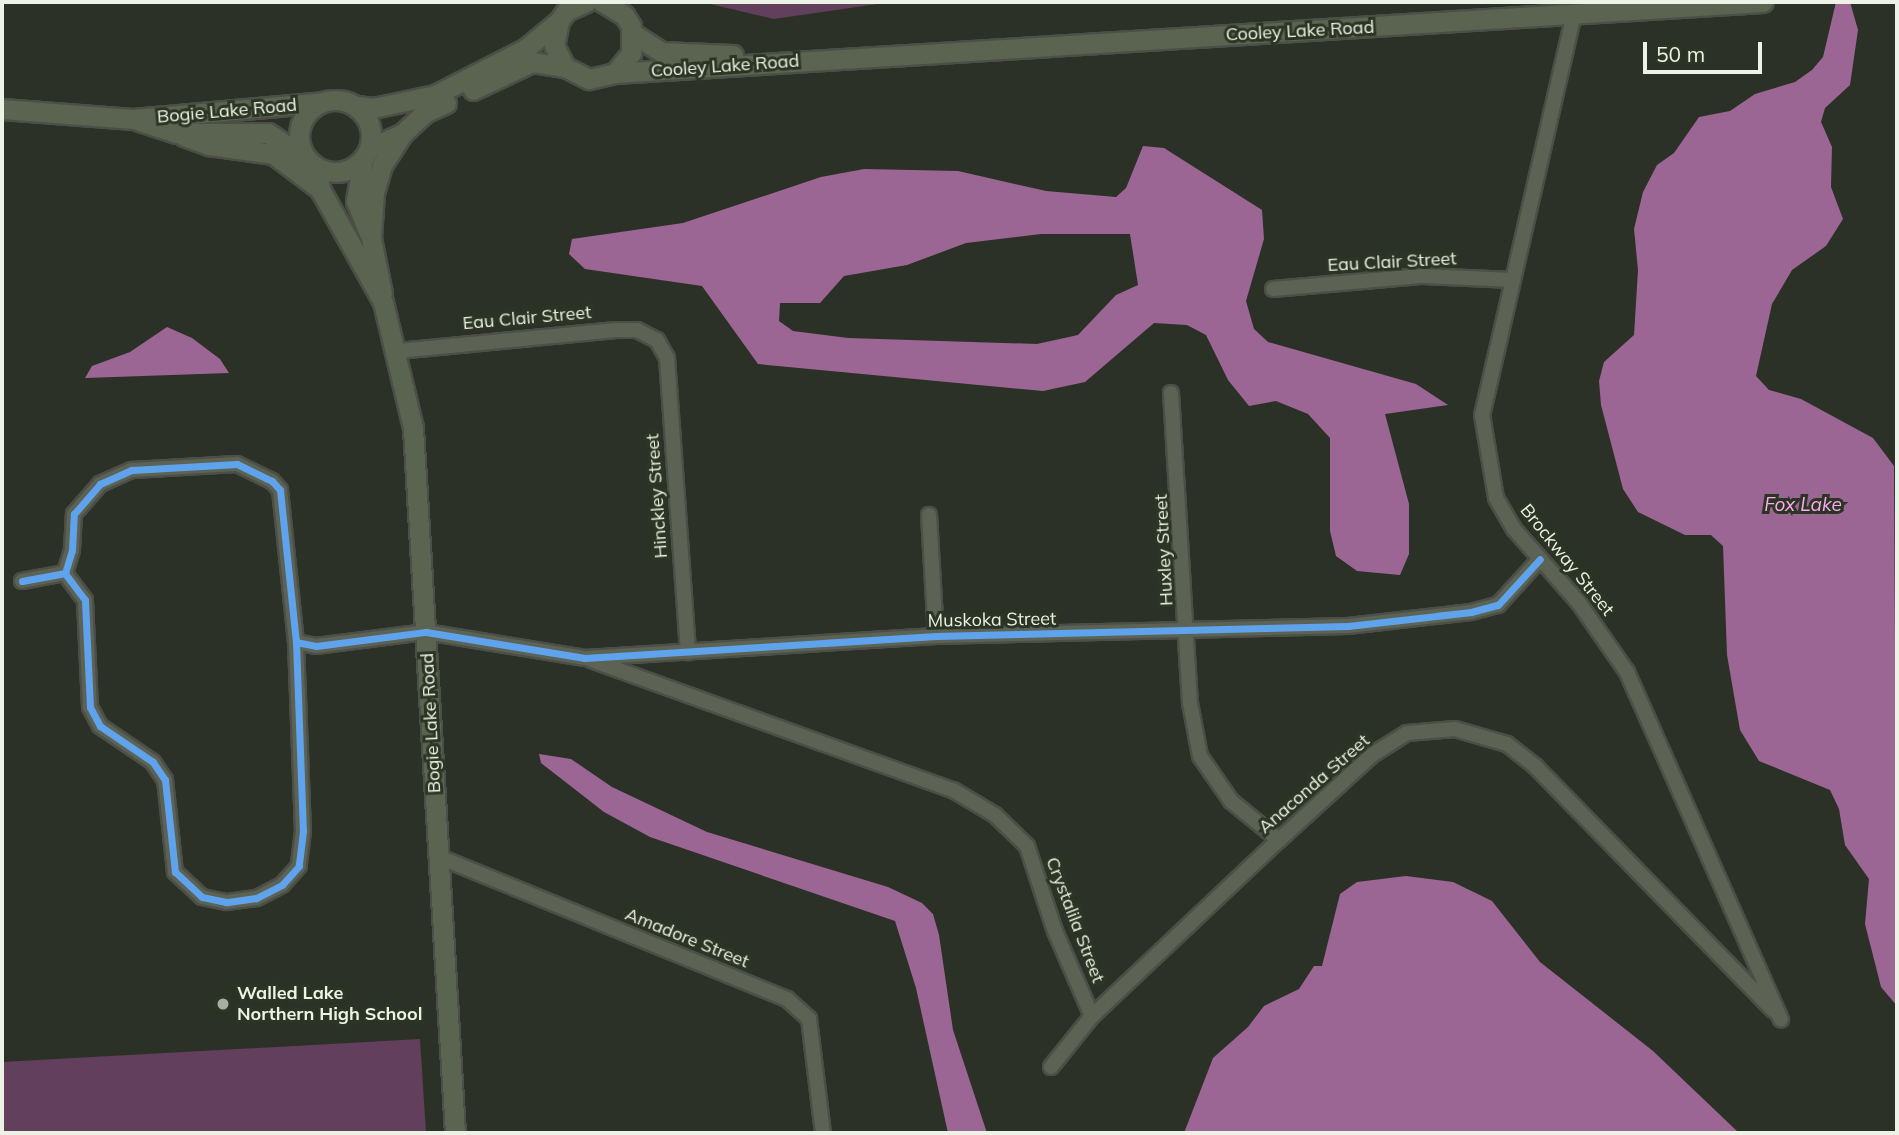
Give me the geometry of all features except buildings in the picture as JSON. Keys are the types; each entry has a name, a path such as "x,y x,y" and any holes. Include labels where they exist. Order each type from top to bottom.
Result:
{"main road":[{"name":"Cooley Lake Road","path":"565,67 589,79 615,73 1763,2"},
{"path":"612,5 632,33 631,53 615,73"},
{"path":"565,67 554,46 572,8"},
{"path":"565,67 532,62 426,112 402,134 335,172 312,164 302,151 299,128 311,108 322,102 334,99 373,108 435,95 525,48 572,8"},
{"name":"Cooley Lake Road","path":"632,33 661,52 836,59"},
{"name":"Bogie Lake Road","path":"2,109 133,120 322,102"},
{"path":"356,106 370,125 356,201 371,238 383,302"},
{"name":"Bogie Lake Road","path":"133,120 176,133 268,133 312,164 321,191 383,302 398,351 413,428 455,1133"},
{"path":"176,133 209,145 273,154 321,191"},
{"path":"371,238 378,178 402,134"}],"street":[{"name":"Brockway Street","path":"1574,14 1482,415 1496,498 1514,529 1580,603 1628,672 1781,1019"},
{"name":"Eau Clair Street","path":"1273,289 1423,276 1513,280"},
{"name":"Eau Clair Street","path":"398,351 616,330 637,330 657,340"},
{"name":"Hinckley Street","path":"657,340 667,358 688,652"},
{"name":"Huxley Street","path":"1171,393 1185,632 1200,756 1231,801 1279,840"},
{"path":"237,464 256,470 280,490 296,642 303,831 299,866 282,885 256,898 226,902 202,897 175,873 164,780 153,762 100,726 90,707 85,600 65,573 72,550 74,513 100,484 132,470 237,464"},
{"path":"929,515 936,636"},
{"name":"Muskoka Street","path":"586,658 936,636 1185,632 1348,625 1471,612 1498,604 1540,559"},
{"path":"22,581 65,573"},
{"name":"Muskoka Street","path":"296,642 316,646 426,632 586,658 913,775"},
{"name":"Anaconda Street","path":"1051,1067 1092,1016 1372,755 1407,733 1455,729 1507,744 1535,766 1781,1019"},
{"name":"Crystalila Street","path":"913,775 953,790 995,815 1027,846 1055,931 1092,1016"},
{"name":"Amadore Street","path":"439,857 787,999 809,1018 823,1133"}],"shaded area":[{"path":"702,2 891,2 774,19"},
{"path":"420,1039 426,1133 2,1133 2,1062"}],"water":[{"name":"Fox Lake","path":"1836,2 1850,2 1858,30 1850,85 1825,108 1821,122 1832,147 1831,187 1843,219 1826,246 1792,270 1772,304 1756,376 1769,390 1801,399 1873,438 1894,466 1897,1006 1881,987 1865,924 1869,879 1845,845 1839,809 1830,790 1759,761 1740,730 1727,655 1723,546 1711,535 1685,535 1638,512 1623,489 1601,405 1599,381 1604,362 1634,335 1638,270 1634,229 1643,192 1657,165 1674,153 1699,117 1730,111 1755,94 1795,82 1812,70 1823,57"},
{"path":"1143,146 1164,148 1262,210 1264,239 1246,301 1254,329 1268,342 1416,384 1448,405 1385,414 1409,504 1409,554 1400,575 1357,571 1336,556 1330,531 1330,438 1308,414 1276,401 1249,406 1228,380 1206,335 1187,325 1154,323 1085,382 1043,391 758,364 702,286 585,269 569,254 572,239 683,223 821,177 864,169 958,171 1046,191 1116,197 1126,188","holes":["1041,234 1130,234 1138,285 1116,295 1078,335 1037,344 848,338 793,331 779,321 780,303 820,303 844,276 907,265 966,243"]},
{"path":"167,327 192,338 220,359 229,373 85,378 92,366 130,352"},
{"path":"539,754 571,759 612,787 707,832 888,887 922,903 933,914 939,935 953,1030 987,1133 948,1133 916,988 895,921 650,837 604,812 541,763"},
{"path":"1406,876 1453,882 1492,901 1540,962 1653,1051 1739,1133 1184,1133 1213,1058 1248,1027 1264,1006 1299,989 1314,966 1322,966 1340,894 1357,882"}],"cycle path":[{"path":"22,581 65,573 72,550 74,514 100,484 132,470 237,464 272,481 280,490 296,642 303,831 299,866 282,885 256,898 226,902 202,897 175,872 165,780 153,762 100,726 90,707 85,600 65,573"},
{"path":"296,642 316,646 426,632 585,658 936,636 1348,626 1471,612 1498,605 1540,559"}],"place":[{"name":"Walled Lake Northern High School","path":"223,1004"}]}
